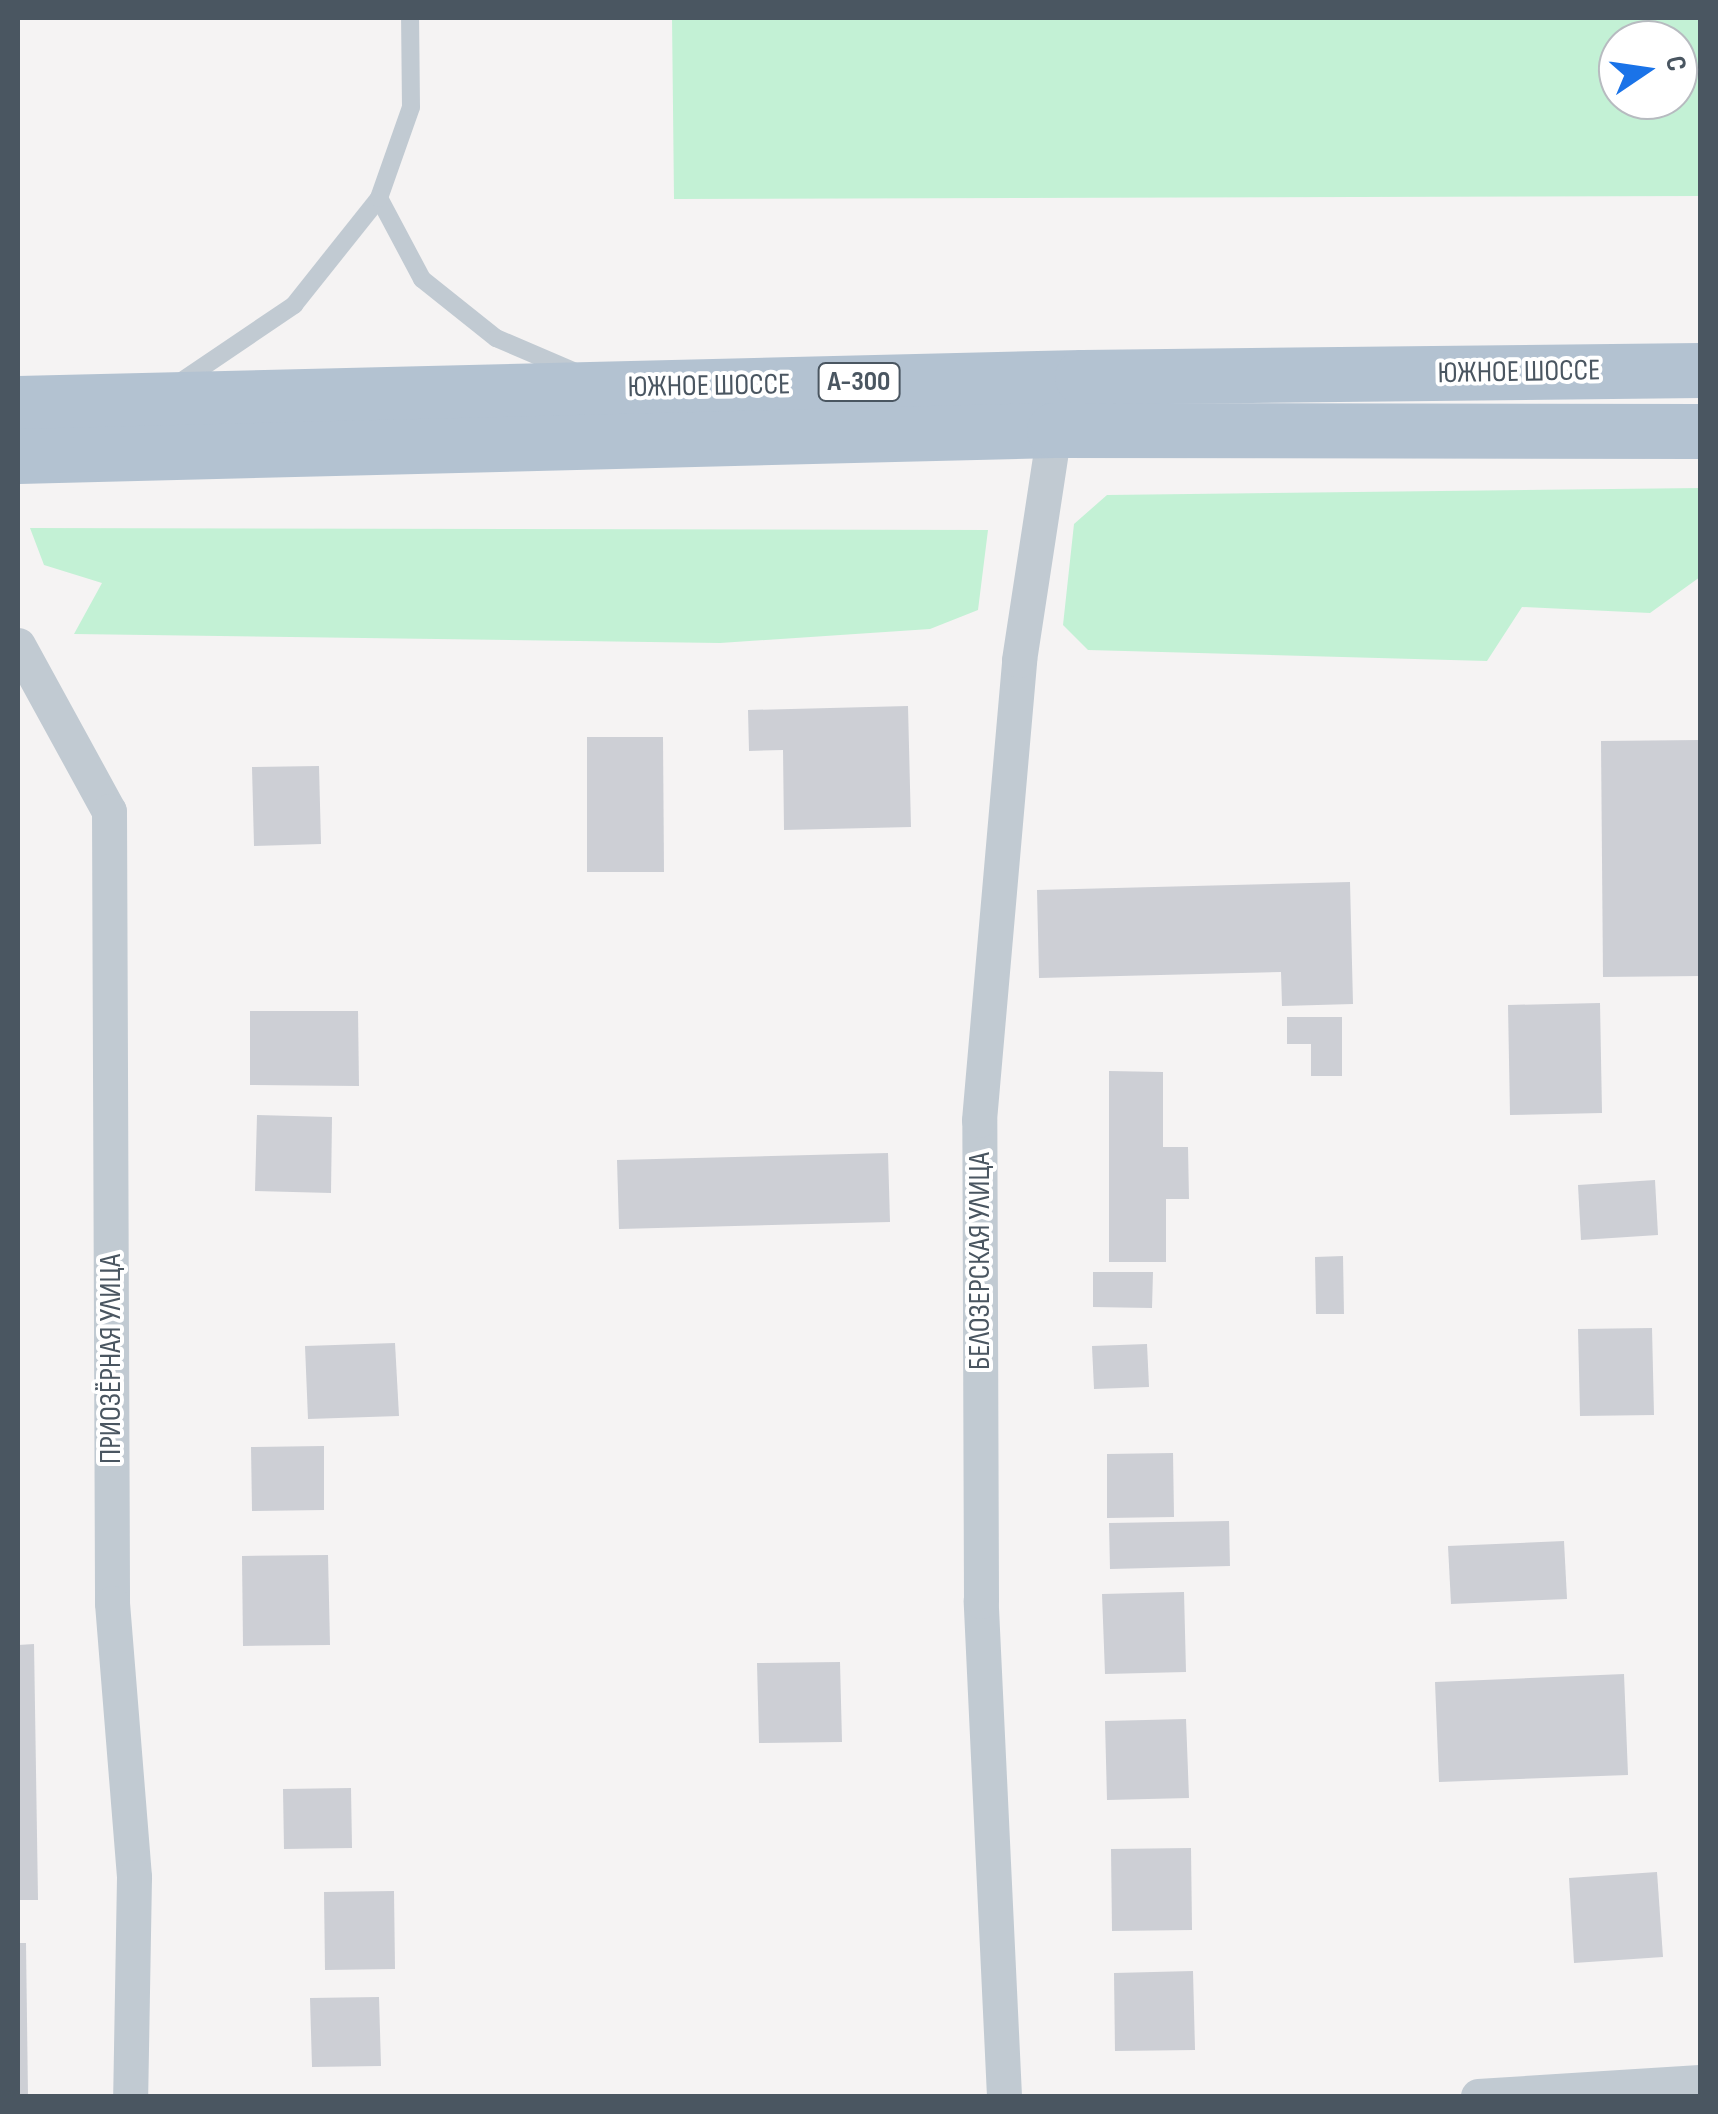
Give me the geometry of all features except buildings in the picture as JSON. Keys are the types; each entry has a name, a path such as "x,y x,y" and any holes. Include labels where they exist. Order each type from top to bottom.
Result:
{"main road":[{"name":"ЮЖНОЕ ШОССЕ","path":"18,403 614,388 1700,370"},
{"name":"ЮЖНОЕ ШОССЕ","path":"18,456 1054,430 1700,432"}],"street":[{"name":"БЕЛОЗЕРСКАЯ УЛИЦА","path":"1004,2096 981,1601 979,1120 1020,660 1054,430"},
{"name":"ПРИОЗЁРНАЯ УЛИЦА","path":"18,645 109,812 112,1603 134,1877 130,2096"},
{"path":"1478,2096 1700,2082"}],"lane":[{"path":"154,399 294,305 379,198 411,107 410,18"},
{"path":"379,198 422,279 496,338 614,388"}],"green space":[{"path":"672,18 1700,18 1700,196 674,199"},
{"path":"1700,488 1700,577 1650,613 1522,607 1487,661 1088,650 1063,625 1074,524 1107,495"},
{"path":"30,528 988,530 978,610 930,629 720,643 74,634 102,583 44,565"}]}
